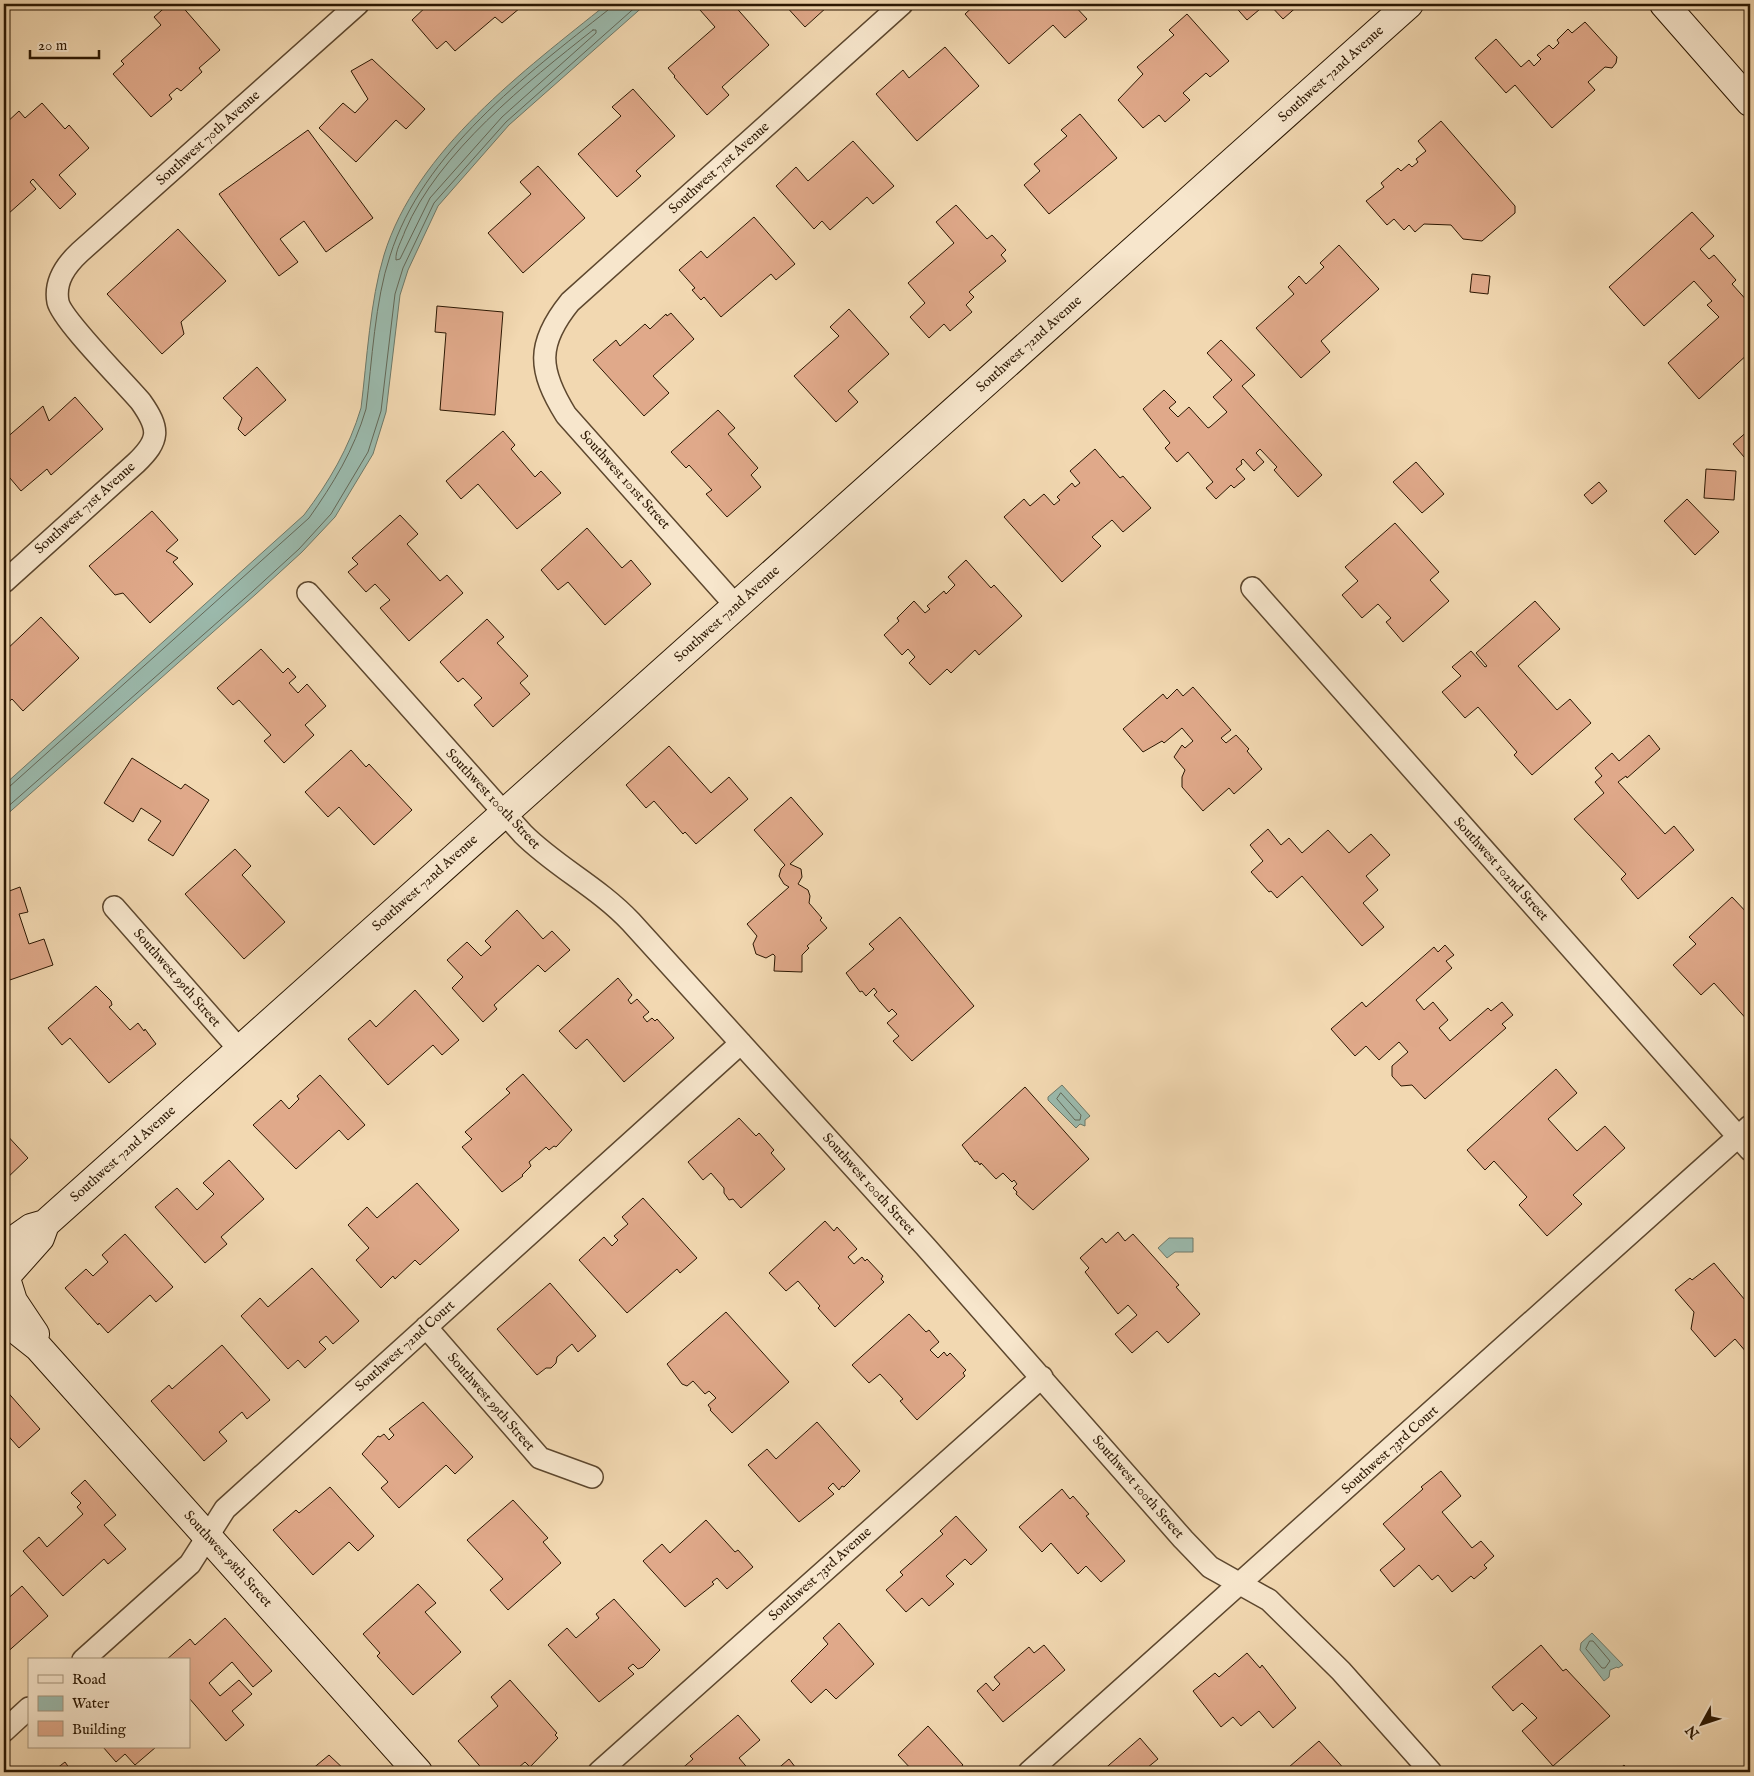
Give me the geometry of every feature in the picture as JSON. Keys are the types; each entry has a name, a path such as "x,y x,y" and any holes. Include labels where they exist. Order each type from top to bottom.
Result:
{"street":[{"name":"Southwest 70th Avenue","path":"155,428 141,402 69,320 58,303 61,275 80,252 358,4"},
{"name":"Southwest 71st Avenue","path":"546,340 555,321 570,302 902,4"},
{"name":"Southwest 72nd Avenue","path":"4,1246 31,1228 45,1224 1409,4"},
{"path":"1664,4 1750,102"},
{"name":"Southwest 101st Street","path":"546,340 544,357 546,376 554,395 566,415 736,606"},
{"name":"Southwest 71st Avenue","path":"4,582 149,451 155,439 155,428"},
{"name":"Southwest 102nd Street","path":"1252,588 1746,1137"},
{"name":"Southwest 100th Street","path":"308,593 503,813 536,847 587,883 621,911 1042,1377 1183,1539 1210,1567 1269,1600 1347,1677 1431,1772"},
{"name":"Southwest 99th Street","path":"114,907 239,1049"},
{"name":"Southwest 72nd Court","path":"85,1658 190,1564 225,1509 741,1043"},
{"name":"Southwest 73rd Court","path":"1029,1772 1746,1137"},
{"name":"Southwest 72nd Avenue","path":"5,1281 40,1238 45,1224"},
{"name":"Southwest 98th Street","path":"5,1281 12,1301 38,1338 38,1347"},
{"name":"Southwest 98th Street","path":"4,1320 38,1347 418,1772"},
{"name":"Southwest 99th Street","path":"426,1327 540,1458 592,1477"},
{"name":"Southwest 73rd Avenue","path":"600,1772 1042,1377"},
{"path":"4,1731 28,1709"}],"water":[{"path":"607,4 646,4 509,125 438,206 408,270 400,295 386,412 373,454 335,517 302,552 256,594 4,817 4,785 304,515 322,490 337,464 351,437 361,408 375,292 384,255 399,217 421,181 447,147 477,115 542,56"},
{"path":"1062,1085 1090,1116 1085,1120 1085,1126 1080,1124 1076,1128 1048,1100 1048,1097"},
{"path":"1169,1238 1193,1238 1193,1252 1175,1252 1167,1258 1158,1248"},
{"path":"1592,1633 1623,1665 1610,1670 1609,1677 1604,1681 1580,1650 1581,1643"}],"building":[{"path":"169,4 180,4 220,50 199,68 202,72 181,91 177,88 169,95 172,99 151,117 113,74 124,64 121,61 161,25 154,17"},
{"path":"429,4 517,4 520,8 502,23 495,17 455,51 446,41 437,49 412,20"},
{"path":"707,4 733,4 769,45 722,87 729,95 707,115 668,68 715,27 700,10"},
{"path":"784,4 823,4 827,7 805,27"},
{"path":"976,4 1073,4 1087,19 1065,38 1053,25 1009,64 965,14"},
{"path":"1233,4 1266,4 1247,20"},
{"path":"1269,4 1300,4 1283,19"},
{"path":"1187,14 1229,61 1210,77 1206,73 1183,93 1190,100 1165,122 1159,115 1143,128 1118,100 1143,74 1137,67 1174,35 1169,30"},
{"path":"1585,22 1617,57 1616,63 1612,68 1605,67 1588,82 1595,90 1552,128 1515,85 1506,93 1475,58 1496,39 1521,67 1529,60 1534,66 1541,59 1537,55 1549,45 1553,49 1559,43 1557,40 1568,29 1572,33"},
{"path":"945,47 979,86 917,141 876,94 903,70 909,78"},
{"path":"372,59 425,109 406,129 396,120 356,162 319,128 343,103 355,113 368,99 351,71"},
{"path":"633,89 675,136 636,171 641,176 617,197 578,154 621,116 612,107"},
{"path":"42,103 65,129 69,125 89,148 59,175 76,194 60,209 33,179 30,182 36,189 8,214 4,209 4,125 19,111 25,118"},
{"path":"1080,114 1117,158 1049,214 1024,185 1040,171 1034,164 1067,136 1061,130"},
{"path":"1441,121 1515,206 1515,213 1482,241 1463,239 1451,225 1424,224 1415,232 1409,225 1404,230 1394,219 1387,225 1366,201 1384,187 1381,183 1398,168 1401,171 1409,164 1412,167 1418,162 1416,159 1426,151 1418,141"},
{"path":"308,130 373,218 326,252 304,221 280,239 298,262 279,276 219,194"},
{"path":"853,141 894,186 873,204 867,197 830,230 822,221 814,229 776,186 796,167 808,181"},
{"path":"538,166 585,218 523,273 488,233 531,194 520,182"},
{"path":"956,205 987,239 992,235 1006,250 1001,255 1006,261 969,292 974,297 966,305 972,312 950,331 944,324 929,338 910,317 925,303 908,283 954,243 936,222"},
{"path":"1692,212 1714,236 1700,249 1709,259 1714,255 1736,280 1732,284 1749,303 1746,305 1750,310 1750,352 1699,399 1668,363 1719,317 1707,305 1712,301 1694,281 1644,326 1609,287"},
{"path":"754,217 795,264 776,280 771,274 721,317 704,297 701,300 692,290 695,288 679,270 701,251 707,258"},
{"path":"178,229 226,281 181,322 184,334 162,354 107,294"},
{"path":"1339,245 1379,289 1321,341 1330,352 1301,378 1256,328 1294,294 1288,287 1299,276 1306,284 1324,267 1320,263"},
{"path":"1472,274 1490,276 1488,294 1470,292"},
{"path":"437,306 503,312 495,415 440,410 446,333 435,332"},
{"path":"849,309 889,354 848,391 858,402 836,422 794,376 839,336 830,327"},
{"path":"671,313 694,339 653,376 669,393 644,416 593,360 616,340 620,346 645,324 650,329 666,314 667,316"},
{"path":"4,333 9,340 7,368 4,371"},
{"path":"1221,340 1255,375 1242,386 1322,475 1298,497 1274,470 1277,467 1260,449 1256,453 1264,462 1254,471 1243,459 1241,461 1242,464 1236,469 1245,479 1234,488 1231,485 1216,499 1206,488 1213,482 1188,452 1177,462 1165,448 1170,443 1143,409 1164,390 1176,402 1169,408 1178,417 1189,407 1208,428 1227,412 1213,397 1232,380 1207,353"},
{"path":"257,367 286,400 245,436 238,429 242,418 223,398"},
{"path":"75,397 103,429 51,475 47,469 21,491 4,471 4,440 43,406 49,421"},
{"path":"718,410 735,428 728,434 758,468 751,475 761,487 727,517 706,494 712,490 689,465 686,468 671,452"},
{"path":"1750,429 1750,464 1733,444"},
{"path":"503,431 515,445 511,449 535,477 541,471 561,493 517,529 478,484 461,499 446,481"},
{"path":"1095,449 1120,478 1123,476 1151,508 1123,532 1112,520 1092,537 1101,546 1062,582 1004,517 1024,499 1030,506 1044,494 1054,505 1060,500 1057,497 1072,483 1075,487 1080,483 1070,471"},
{"path":"1416,462 1444,494 1422,513 1393,482"},
{"path":"1706,469 1736,471 1734,500 1704,498"},
{"path":"1599,482 1607,491 1592,504 1584,495"},
{"path":"1687,499 1719,532 1695,555 1664,521"},
{"path":"152,511 178,540 166,551 178,558 173,562 193,584 150,623 123,593 115,595 89,566"},
{"path":"400,515 418,534 407,544 440,581 447,575 463,593 409,641 380,608 390,600 375,584 366,592 348,572 358,564 352,558"},
{"path":"1395,523 1439,572 1430,580 1449,601 1403,642 1386,622 1391,618 1378,604 1362,618 1342,595 1358,581 1345,567"},
{"path":"587,528 622,568 631,560 651,584 605,625 568,582 558,590 541,570"},
{"path":"966,560 991,588 994,585 1022,616 979,655 975,650 951,673 947,669 930,685 909,663 915,657 908,649 902,655 884,635 899,621 897,618 914,601 925,613 930,609 927,606 944,591 946,594 955,585 948,577"},
{"path":"1535,601 1560,629 1518,666 1557,710 1570,699 1591,723 1532,775 1514,755 1517,752 1478,707 1465,718 1442,692 1461,676 1452,667 1471,651 1485,667 1487,666 1476,653"},
{"path":"41,617 79,658 23,711 12,699 4,706 4,652"},
{"path":"487,619 504,637 497,643 528,676 520,683 530,694 493,727 474,705 482,698 463,678 458,682 440,662"},
{"path":"261,649 283,673 288,668 296,677 289,683 298,693 307,684 326,706 305,725 314,735 284,763 264,741 271,735 239,700 233,705 217,688"},
{"path":"1193,687 1231,730 1221,738 1226,743 1236,735 1249,749 1247,751 1262,769 1234,794 1229,788 1203,811 1182,787 1182,777 1185,770 1174,757 1182,745 1185,748 1193,741 1182,728 1164,743 1162,741 1143,752 1123,729 1163,694 1167,699 1177,689 1183,696"},
{"path":"1649,735 1660,749 1627,778 1626,776 1618,782 1665,834 1674,826 1694,850 1638,899 1621,879 1626,874 1574,819 1604,793 1595,782 1602,776 1595,768 1612,753 1619,761"},
{"path":"669,746 711,793 729,777 748,799 696,844 685,832 683,834 654,801 646,808 626,785"},
{"path":"351,750 366,767 369,764 412,810 374,845 339,807 328,817 305,792"},
{"path":"132,758 181,789 185,784 209,800 173,856 148,840 161,821 141,808 133,822 104,803"},
{"path":"791,797 823,834 790,864 801,869 802,877 798,884 808,890 810,896 809,903 822,918 820,920 827,928 807,946 809,948 802,955 802,972 774,971 775,956 773,954 766,958 756,954 753,944 757,936 747,924 789,887 784,884 779,876 781,869 785,865 754,830"},
{"path":"1268,829 1281,845 1289,838 1302,853 1328,830 1349,853 1371,834 1390,855 1366,876 1378,890 1363,903 1384,927 1362,946 1302,876 1277,898 1271,891 1269,892 1251,872 1263,861 1250,845"},
{"path":"235,849 251,866 242,875 285,922 244,959 185,894"},
{"path":"20,887 28,912 19,914 29,944 44,939 53,965 4,982 4,893"},
{"path":"1732,897 1750,916 1750,1023 1714,983 1701,995 1673,965 1696,944 1689,937"},
{"path":"517,910 543,939 552,931 570,950 545,972 538,965 494,1005 497,1009 483,1022 452,988 463,977 447,960 467,942 481,956 491,947 485,941"},
{"path":"900,917 974,1006 912,1061 893,1041 899,1036 887,1023 897,1014 892,1009 889,1012 874,995 877,992 874,988 866,996 862,991 860,992 846,973 874,949 869,944"},
{"path":"1445,945 1454,955 1446,961 1452,968 1416,1000 1424,1010 1433,1002 1448,1020 1439,1028 1450,1041 1488,1008 1491,1011 1502,1002 1513,1015 1502,1024 1506,1028 1425,1099 1412,1085 1401,1086 1392,1076 1392,1066 1408,1052 1399,1042 1379,1060 1366,1046 1355,1056 1331,1029 1362,1002 1366,1007 1434,947 1438,952"},
{"path":"618,978 632,995 628,1000 631,1004 637,999 649,1012 643,1017 647,1022 652,1018 655,1021 657,1019 674,1038 624,1082 587,1039 576,1049 559,1031"},
{"path":"96,986 111,1001 112,1005 109,1007 130,1030 138,1023 156,1044 109,1083 70,1038 62,1045 48,1028"},
{"path":"415,990 459,1040 442,1055 433,1045 388,1085 348,1039 370,1020 376,1027"},
{"path":"1556,1069 1577,1093 1548,1119 1577,1151 1605,1126 1625,1148 1573,1195 1582,1204 1547,1236 1519,1205 1527,1197 1494,1161 1485,1170 1467,1150"},
{"path":"523,1074 572,1130 556,1147 554,1146 549,1150 546,1147 529,1162 531,1166 523,1176 502,1192 462,1147 472,1139 465,1132 510,1093 506,1089"},
{"path":"320,1075 365,1125 348,1140 339,1130 296,1169 253,1125 281,1100 289,1109 299,1099 297,1096"},
{"path":"1025,1087 1089,1159 1033,1210 1016,1194 1017,1192 1013,1188 1017,1184 1014,1180 1012,1182 1003,1173 996,1179 981,1163 980,1165 977,1161 975,1162 962,1145"},
{"path":"739,1118 756,1136 759,1133 774,1150 771,1153 785,1169 741,1208 733,1199 729,1200 724,1193 724,1188 711,1173 703,1180 688,1162"},
{"path":"4,1132 28,1158 4,1181"},
{"path":"229,1160 264,1199 221,1237 227,1244 205,1263 155,1207 177,1188 197,1210 214,1194 203,1183"},
{"path":"417,1183 459,1230 420,1265 415,1260 395,1279 393,1276 381,1288 356,1260 369,1248 348,1225 367,1207 377,1218"},
{"path":"643,1198 697,1258 680,1273 677,1269 627,1313 579,1260 604,1237 612,1246 618,1240 614,1236 628,1224 622,1217"},
{"path":"825,1221 834,1231 837,1227 857,1249 848,1257 854,1264 862,1257 865,1261 867,1259 883,1276 881,1279 884,1282 835,1327 798,1281 786,1291 769,1273"},
{"path":"1118,1232 1125,1241 1133,1234 1179,1285 1176,1287 1200,1314 1168,1343 1157,1331 1132,1353 1115,1334 1137,1315 1128,1305 1118,1314 1085,1272 1089,1268 1080,1258 1102,1238 1106,1243"},
{"path":"125,1234 173,1287 156,1302 150,1295 108,1333 99,1323 98,1325 65,1288 86,1269 93,1276 108,1262 102,1255"},
{"path":"1714,1263 1750,1306 1750,1350 1747,1353 1735,1339 1715,1357 1691,1329 1694,1312 1675,1290"},
{"path":"312,1268 359,1321 333,1344 326,1336 319,1342 326,1349 305,1368 298,1360 288,1369 241,1316 260,1298 268,1307"},
{"path":"550,1283 596,1336 578,1352 572,1344 557,1357 556,1363 551,1368 546,1368 537,1375 497,1329"},
{"path":"726,1312 789,1382 732,1433 710,1410 708,1405 716,1398 709,1391 705,1394 693,1381 687,1386 682,1384 667,1364"},
{"path":"909,1314 926,1332 929,1330 939,1342 930,1350 938,1358 944,1352 947,1356 950,1353 966,1370 963,1373 965,1376 917,1420 900,1401 903,1399 880,1374 869,1383 852,1365"},
{"path":"222,1345 270,1400 247,1419 242,1412 219,1432 227,1441 204,1461 151,1401 169,1385 172,1389"},
{"path":"4,1388 40,1429 19,1448 4,1431"},
{"path":"423,1402 473,1457 455,1474 446,1465 399,1508 381,1488 388,1482 362,1454 378,1436 380,1437 384,1434 389,1440 394,1435 389,1429"},
{"path":"817,1422 860,1471 839,1490 833,1483 828,1488 834,1494 799,1522 748,1465 767,1449 776,1459"},
{"path":"1441,1471 1461,1496 1442,1512 1472,1548 1481,1541 1494,1556 1484,1565 1487,1568 1474,1579 1471,1576 1452,1592 1438,1575 1432,1580 1419,1565 1394,1587 1380,1570 1405,1549 1383,1524 1423,1489 1421,1487"},
{"path":"85,1480 116,1515 104,1525 126,1549 108,1564 104,1559 63,1596 23,1551 39,1537 47,1547 83,1514 77,1507 81,1503 71,1493"},
{"path":"330,1487 374,1536 358,1551 349,1542 313,1575 273,1530 296,1510 299,1513"},
{"path":"1062,1489 1070,1499 1073,1496 1089,1514 1086,1516 1125,1561 1101,1582 1086,1566 1078,1574 1051,1543 1042,1552 1019,1527"},
{"path":"513,1500 548,1538 543,1542 561,1563 508,1610 490,1590 503,1579 467,1540"},
{"path":"956,1516 987,1550 971,1565 965,1559 946,1576 954,1584 929,1606 922,1598 906,1612 886,1590 903,1575 900,1572 943,1534 940,1531"},
{"path":"706,1520 735,1552 738,1550 753,1567 727,1589 717,1578 712,1582 714,1584 685,1607 643,1561 662,1544 670,1553"},
{"path":"418,1584 436,1603 425,1612 461,1652 413,1695 377,1656 380,1653 363,1634"},
{"path":"22,1586 48,1616 4,1655 4,1602"},
{"path":"614,1599 660,1650 643,1667 638,1669 633,1664 628,1668 634,1674 599,1702 548,1645 567,1628 576,1638 599,1618 596,1614"},
{"path":"225,1618 272,1671 253,1687 232,1662 209,1683 220,1696 239,1680 252,1694 232,1711 244,1725 226,1741 190,1699 190,1658 168,1658 190,1639 195,1645"},
{"path":"839,1623 874,1664 836,1699 826,1689 811,1703 791,1681 828,1644 823,1638"},
{"path":"1044,1645 1065,1670 1003,1722 977,1691 986,1683 993,1691 1000,1684 994,1677 1029,1647 1034,1653"},
{"path":"1541,1645 1563,1671 1566,1669 1610,1716 1553,1766 1522,1731 1537,1718 1522,1703 1513,1711 1492,1687"},
{"path":"1247,1653 1260,1668 1262,1665 1296,1708 1273,1728 1259,1711 1241,1726 1233,1717 1221,1727 1193,1691 1215,1673 1219,1677"},
{"path":"510,1680 557,1733 555,1735 558,1738 530,1767 525,1762 518,1768 522,1772 485,1772 458,1741 498,1706 491,1697"},
{"path":"738,1715 760,1740 739,1758 751,1772 674,1772 677,1769 679,1771 693,1759 690,1756"},
{"path":"928,1726 963,1765 955,1772 914,1772 898,1755"},
{"path":"1140,1738 1158,1759 1142,1772 1101,1772"},
{"path":"1319,1741 1347,1772 1294,1772 1289,1767"},
{"path":"104,1748 155,1748 135,1765 125,1754 116,1762"},
{"path":"329,1755 347,1772 314,1772 311,1770"},
{"path":"789,1759 799,1772 774,1772"},
{"path":"65,1762 72,1772 52,1772"},
{"path":"1624,1765 1631,1772 1616,1772"}]}
